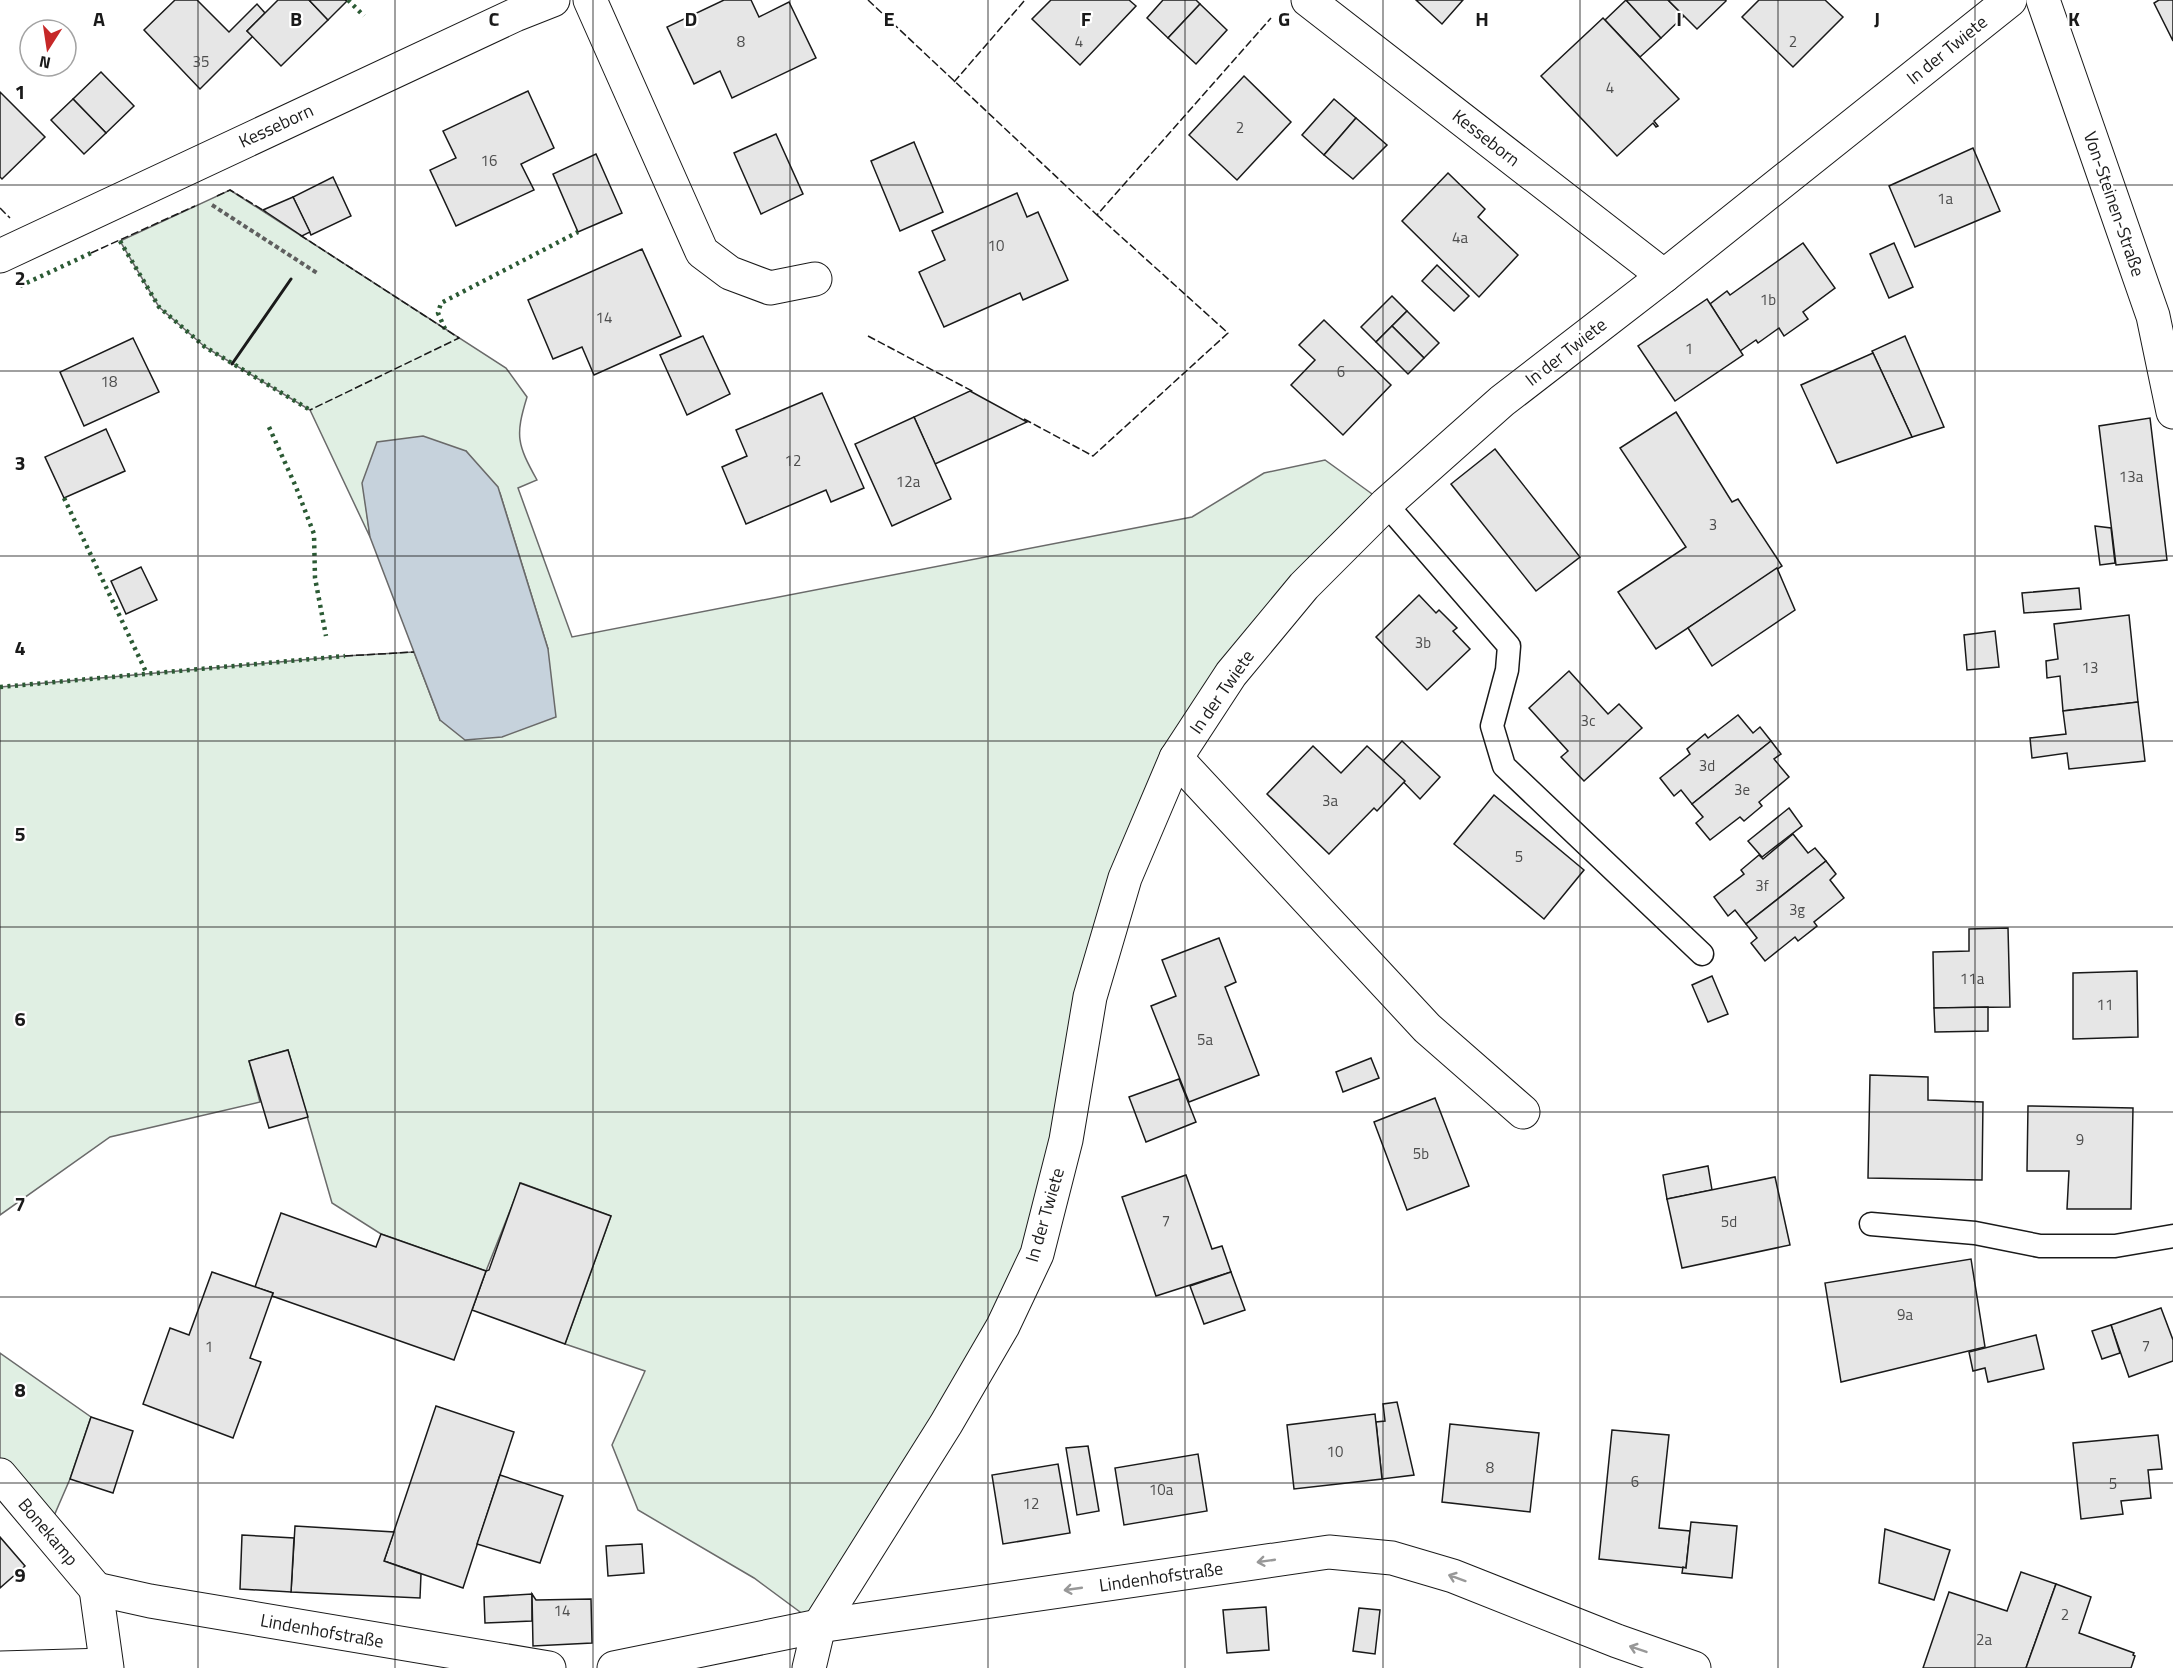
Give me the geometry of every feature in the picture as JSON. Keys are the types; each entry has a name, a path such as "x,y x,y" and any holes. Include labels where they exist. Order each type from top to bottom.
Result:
{"street":[{"name":"Kesseborn","path":"0,256 515,15 553,0"},
{"path":"590,0 702,252 730,273 770,288 815,279"},
{"name":"Kesseborn","path":"1308,0 1664,276"},
{"name":"In der Twiete","path":"809,1668 819,1626 946,1424 1003,1326 1037,1254 1066,1140 1090,997 1125,878 1176,758 1231,674 1304,586 1386,504 1502,401 1664,276 2010,0"},
{"name":"Von-Steinen-Straße","path":"2043,0 2153,316 2173,412"},
{"path":"1176,758 1427,1028 1523,1112"},
{"name":"Bonekamp","path":"0,1475 96,1589"},
{"name":"Lindenhofstraße","path":"614,1668 819,1626 1329,1552 1392,1558 1453,1576 1617,1641 1694,1668"},
{"path":"0,1668 106,1667 96,1589"},
{"name":"Lindenhofstraße","path":"96,1589 161,1603 549,1668"}],"lane":[{"path":"1386,504 1509,646 1507,670 1492,726 1504,766 1702,954"},
{"path":"1871,1224 1975,1233 2040,1246 2115,1246 2173,1236"}],"path":[{"path":"186,169 205,201 317,273"}],"green space":[{"path":"230,190 506,368 527,397 521,421 520,440 525,457 537,480 518,488 572,637 1192,517 1264,473 1325,460 1386,504 1231,674 1125,878 1037,1254 819,1626 754,1578 638,1510 612,1445 645,1371 565,1344 611,1216 521,1183 486,1271 381,1234 332,1203 288,1050 249,1061 260,1102 110,1137 0,1215 0,687 345,656 414,652 440,720 548,649 500,493 466,451 363,483 370,537 310,410 205,347 159,307 120,241"},
{"path":"0,1353 91,1417 70,1479 47,1532 0,1475"}],"shaded area":[{"path":"423,436 466,451 498,487 548,649 556,717 502,737 465,740 440,720 370,537 362,483 377,442"}],"building":[{"path":"175,0 197,0 229,32 257,4 265,13 247,31 253,36 200,89 144,30"},
{"path":"278,0 309,0 328,20 281,66 247,31"},
{"path":"309,0 345,0 347,1 328,20"},
{"path":"724,0 751,0 759,17 789,2 816,58 732,98 720,71 694,84 667,27"},
{"path":"1051,0 1129,0 1136,6 1080,65 1032,19"},
{"path":"1163,0 1196,0 1200,4 1168,38 1147,18"},
{"path":"1416,0 1463,0 1442,24"},
{"path":"1626,0 1661,38 1640,57 1605,20"},
{"path":"1626,0 1668,0 1684,16 1661,38"},
{"path":"1668,0 1726,0 1726,1 1697,29"},
{"path":"1759,0 1825,0 1843,17 1793,67 1742,17"},
{"path":"2159,0 2173,0 2173,41 2154,3"},
{"path":"1200,4 1227,30 1196,64 1168,38"},
{"path":"1603,18 1679,99 1654,121 1658,126 1656,127 1653,123 1617,156 1541,76"},
{"path":"101,72 134,106 106,133 73,99"},
{"path":"1244,76 1291,122 1237,180 1189,135"},
{"path":"528,91 554,148 521,164 534,190 456,226 430,170 456,158 443,131"},
{"path":"0,92 45,137 2,179 0,177"},
{"path":"73,99 106,133 84,154 51,120"},
{"path":"1334,99 1356,118 1324,155 1302,135"},
{"path":"1356,118 1387,145 1353,179 1324,155"},
{"path":"776,134 803,194 761,214 734,153"},
{"path":"914,142 943,212 900,231 871,161"},
{"path":"1973,148 2000,211 1915,247 1889,186"},
{"path":"596,154 622,213 578,232 553,174"},
{"path":"1448,173 1485,209 1478,217 1518,255 1479,297 1402,221"},
{"path":"333,177 351,216 311,235 293,197"},
{"path":"1017,193 1027,217 1038,212 1068,280 1023,300 1020,293 944,327 919,272 945,260 932,231"},
{"path":"293,197 310,232 302,236 263,210"},
{"path":"1803,243 1835,288 1803,312 1808,319 1784,336 1779,328 1758,343 1756,340 1740,351 1710,304 1727,291 1730,295"},
{"path":"1894,243 1913,287 1889,298 1870,254"},
{"path":"642,249 681,336 594,375 582,347 553,359 528,300"},
{"path":"1437,265 1469,296 1454,311 1422,281"},
{"path":"1392,296 1407,311 1376,342 1361,327"},
{"path":"1707,299 1743,355 1675,401 1638,346"},
{"path":"1407,311 1439,343 1424,358 1392,326"},
{"path":"1324,320 1391,385 1343,435 1291,385 1315,360 1299,345"},
{"path":"1392,326 1424,358 1408,374 1376,342"},
{"path":"703,336 730,394 687,415 660,355"},
{"path":"1905,336 1944,427 1912,437 1872,351"},
{"path":"133,338 159,392 84,426 60,372"},
{"path":"1873,353 1912,437 1837,463 1801,385"},
{"path":"970,391 1027,422 935,464 914,417"},
{"path":"822,393 864,488 831,502 826,490 746,524 722,467 747,456 736,430"},
{"path":"1676,412 1732,502 1738,499 1782,566 1656,649 1618,592 1686,547 1620,448"},
{"path":"914,417 951,499 892,526 855,444"},
{"path":"2150,418 2167,560 2116,565 2099,426"},
{"path":"106,429 125,471 64,498 45,457"},
{"path":"1495,449 1580,557 1536,591 1451,484"},
{"path":"2095,526 2111,528 2115,563 2100,565"},
{"path":"141,567 157,600 126,614 111,581"},
{"path":"1777,568 1795,610 1712,666 1688,628"},
{"path":"2079,588 2081,609 2024,613 2022,593"},
{"path":"1419,595 1436,613 1439,610 1457,628 1453,631 1470,649 1427,690 1376,637"},
{"path":"2129,615 2138,702 2063,711 2060,676 2047,678 2046,661 2058,659 2054,624"},
{"path":"1995,631 1999,667 1967,670 1964,635"},
{"path":"1569,671 1608,714 1619,704 1642,728 1584,781 1561,757 1568,751 1529,708"},
{"path":"2138,702 2145,761 2069,769 2067,753 2032,758 2030,738 2066,734 2063,711"},
{"path":"1738,715 1753,733 1760,727 1771,741 1692,804 1681,790 1674,796 1660,778 1690,754 1687,749 1705,734 1708,738"},
{"path":"1402,741 1440,777 1420,799 1383,761"},
{"path":"1771,741 1781,754 1774,759 1789,777 1759,802 1762,806 1744,821 1740,817 1710,840 1696,823 1703,817 1692,804"},
{"path":"1313,746 1341,773 1367,746 1405,781 1377,811 1374,808 1329,854 1267,794"},
{"path":"1494,795 1584,870 1544,919 1454,844"},
{"path":"1789,808 1802,826 1762,857 1748,841"},
{"path":"1793,834 1808,853 1815,848 1826,861 1746,924 1735,910 1728,916 1714,897 1744,874 1741,870 1759,855 1763,859"},
{"path":"1826,861 1836,874 1830,880 1844,898 1814,922 1817,926 1798,941 1795,937 1765,961 1751,943 1757,938 1746,924"},
{"path":"2008,928 2010,1007 1934,1008 1933,952 1969,951 1969,929"},
{"path":"1219,938 1236,982 1225,987 1259,1075 1189,1102 1151,1006 1176,996 1162,960"},
{"path":"2137,971 2138,1037 2073,1039 2073,973"},
{"path":"1712,976 1728,1014 1708,1022 1692,985"},
{"path":"1988,1007 1988,1031 1935,1032 1934,1008"},
{"path":"288,1050 308,1117 269,1128 249,1061"},
{"path":"1371,1058 1379,1078 1343,1092 1336,1072"},
{"path":"1870,1075 1928,1077 1928,1100 1983,1102 1982,1180 1868,1178"},
{"path":"1179,1079 1196,1122 1146,1142 1129,1097"},
{"path":"1435,1098 1469,1186 1407,1210 1374,1122"},
{"path":"2028,1106 2133,1108 2131,1209 2067,1209 2069,1171 2027,1171"},
{"path":"1708,1166 1712,1190 1667,1199 1663,1175"},
{"path":"1186,1175 1212,1249 1222,1246 1231,1272 1156,1296 1122,1197"},
{"path":"1775,1177 1790,1245 1682,1268 1667,1199"},
{"path":"520,1183 611,1216 565,1344 472,1310"},
{"path":"281,1213 376,1247 381,1234 486,1271 454,1360 272,1296 273,1293 255,1287"},
{"path":"1971,1259 1985,1347 1841,1382 1825,1283"},
{"path":"212,1272 273,1293 250,1358 261,1362 233,1438 143,1404 170,1328 189,1335"},
{"path":"1231,1272 1245,1310 1204,1324 1190,1286"},
{"path":"2161,1308 2173,1340 2173,1361 2129,1377 2111,1325"},
{"path":"2111,1325 2120,1353 2102,1359 2092,1331"},
{"path":"2036,1335 2044,1369 1988,1382 1985,1368 1973,1371 1969,1352"},
{"path":"1397,1402 1414,1475 1382,1479 1376,1422 1385,1421 1383,1404"},
{"path":"436,1406 514,1432 463,1588 384,1561"},
{"path":"1375,1414 1382,1479 1294,1489 1287,1425"},
{"path":"91,1417 133,1431 113,1493 70,1479"},
{"path":"1450,1424 1539,1433 1530,1512 1442,1502"},
{"path":"1612,1430 1669,1435 1659,1528 1690,1531 1686,1568 1599,1559"},
{"path":"2158,1435 2162,1469 2148,1470 2151,1498 2121,1501 2123,1514 2081,1519 2073,1443"},
{"path":"1088,1446 1099,1511 1077,1515 1066,1448"},
{"path":"1198,1454 1207,1511 1124,1525 1115,1468"},
{"path":"1058,1464 1070,1533 1003,1544 992,1475"},
{"path":"500,1475 563,1496 540,1563 477,1544"},
{"path":"1691,1522 1737,1526 1732,1578 1682,1573 1683,1567 1686,1568"},
{"path":"295,1526 394,1532 384,1561 421,1574 420,1598 291,1592"},
{"path":"1885,1529 1950,1550 1934,1600 1879,1583"},
{"path":"242,1535 294,1538 291,1592 240,1589"},
{"path":"0,1537 25,1566 0,1588"},
{"path":"642,1544 644,1573 608,1576 606,1546"},
{"path":"2021,1572 2056,1584 2026,1668 1923,1668 1949,1592 2007,1611"},
{"path":"2056,1584 2091,1597 2079,1633 2134,1653 2131,1668 2026,1668"},
{"path":"532,1594 532,1621 485,1623 484,1597"},
{"path":"532,1594 536,1600 591,1599 592,1643 533,1646"},
{"path":"1266,1607 1269,1650 1227,1653 1223,1610"},
{"path":"1359,1608 1380,1610 1375,1654 1353,1651"}],"hedge":[{"path":"348,0 364,16"},
{"path":"445,329 438,313 441,303 578,232"},
{"path":"120,241 159,307 205,347 310,410"},
{"path":"20,286 91,253"},
{"path":"269,427 314,534 315,578 326,636"},
{"path":"64,498 147,674"},
{"path":"0,687 345,656"}],"fence":[{"path":"868,0 1097,215 1271,18"},
{"path":"954,82 1025,0"},
{"path":"217,196 230,190 266,212"},
{"path":"91,253 195,206"},
{"path":"0,208 10,218"},
{"path":"1024,419 1093,456 1228,333 1097,215"},
{"path":"300,235 459,338 310,410"},
{"path":"868,336 974,392"},
{"path":"345,656 414,652"}],"wall":[{"path":"232,364 291,279"}]}
